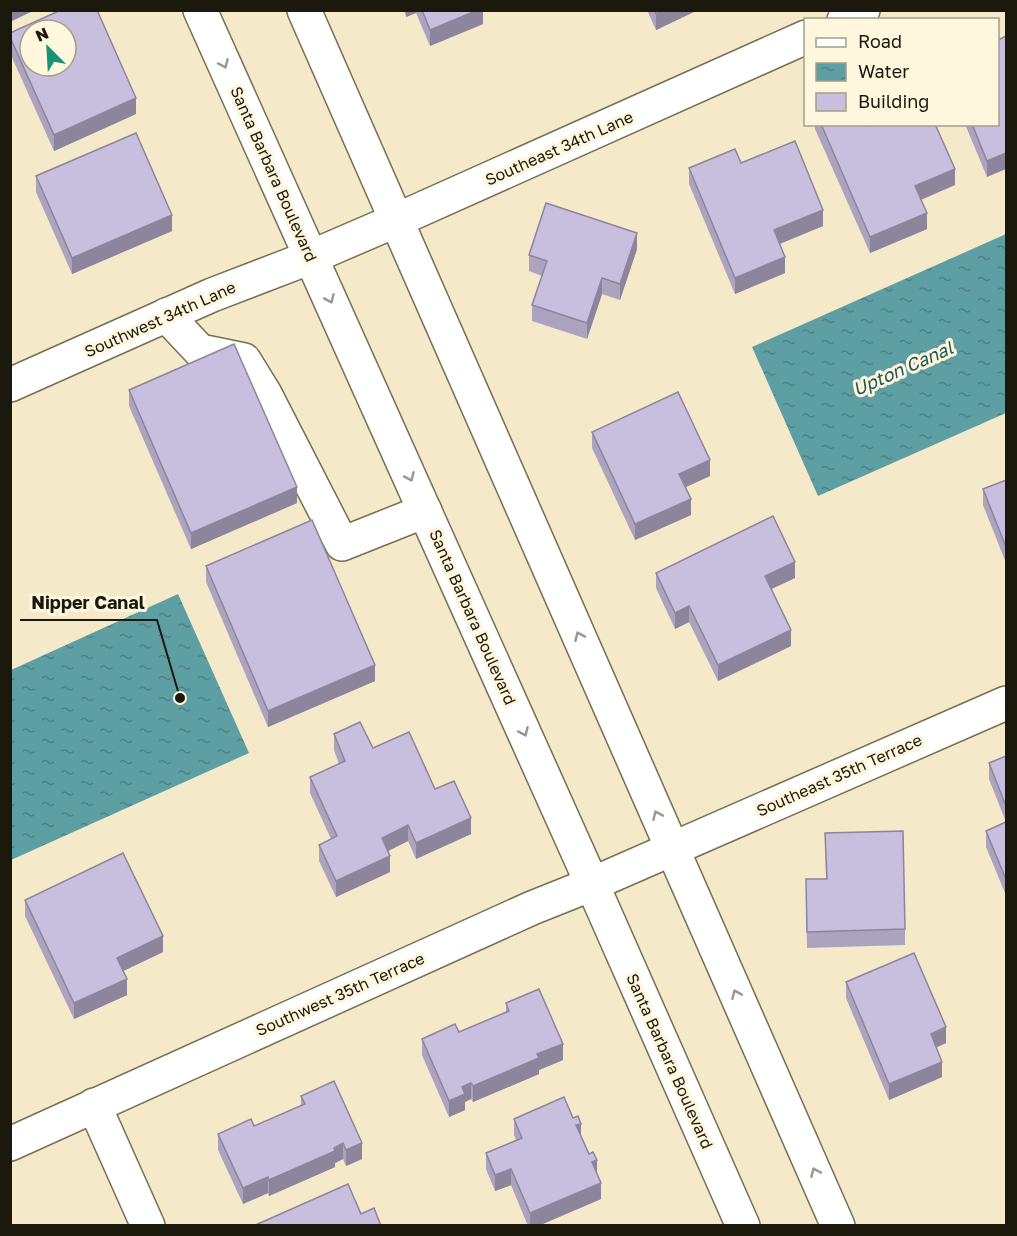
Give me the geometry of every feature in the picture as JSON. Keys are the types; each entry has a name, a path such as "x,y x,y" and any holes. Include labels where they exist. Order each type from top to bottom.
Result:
{"main road":[{"name":"Santa Barbara Boulevard","path":"200,10 592,884 742,1226"},
{"path":"304,10 838,1226"},
{"path":"848,18 862,11"},
{"name":"Southeast 34th Lane","path":"311,257 804,39"},
{"name":"Southwest 34th Lane","path":"10,385 212,295 311,257"},
{"path":"166,315 200,351 244,360 265,394 342,544 425,511"},
{"name":"Southeast 35th Terrace","path":"672,849 1006,703"},
{"name":"Southwest 35th Terrace","path":"10,1144 532,908 672,849"},
{"path":"94,1106 148,1226"}],"water":[{"name":"Upton Canal","path":"1006,234 1006,413 818,496 752,347"},
{"path":"178,594 249,753 11,860 11,670"}],"building":[{"path":"61,10 97,10 136,98 54,135 28,78 78,78 78,18 43,18"},
{"path":"422,10 478,10 430,30"},
{"path":"18,29 18,55 10,33"},
{"path":"1006,36 1006,153 987,161 973,126 999,126 999,40"},
{"path":"822,126 936,126 955,169 915,186 927,213 870,237"},
{"path":"136,133 172,215 72,258 36,176"},
{"path":"795,141 823,210 774,230 785,257 735,278 689,168 735,149 741,163"},
{"path":"546,203 637,233 620,284 602,278 587,323 532,305 547,261 529,255"},
{"path":"234,344 297,487 191,533 129,390"},
{"path":"678,392 710,460 679,474 691,499 635,524 592,432"},
{"path":"1006,480 1006,547 983,489"},
{"path":"773,516 795,562 765,576 791,630 718,665 689,606 675,613 656,573"},
{"path":"312,520 375,665 268,711 206,566"},
{"path":"360,722 373,748 409,732 435,789 454,781 471,818 416,843 408,825 382,838 390,856 336,881 319,845 337,836 310,777 345,761 334,734"},
{"path":"1006,756 1006,806 989,763"},
{"path":"1006,822 1006,876 1005,877 986,831"},
{"path":"903,831 905,929 807,932 806,879 827,879 825,833"},
{"path":"123,853 163,936 117,958 127,979 74,1003 25,900"},
{"path":"914,953 946,1027 931,1034 942,1062 889,1084 846,982"},
{"path":"539,989 563,1044 537,1054 539,1058 473,1086 471,1083 462,1087 465,1094 449,1101 422,1039 455,1024 459,1032 509,1011 506,1003"},
{"path":"334,1081 362,1143 346,1150 343,1143 334,1148 335,1151 269,1180 268,1177 243,1188 218,1134 251,1119 254,1126 305,1104 301,1096"},
{"path":"564,1097 573,1118 578,1116 581,1124 576,1125 589,1154 593,1152 597,1160 592,1162 601,1183 530,1213 511,1169 495,1175 486,1153 522,1138 514,1119"},
{"path":"348,1184 361,1214 374,1208 381,1226 253,1226"}],"place":[{"name":"Nipper Canal","path":"180,698"}]}
